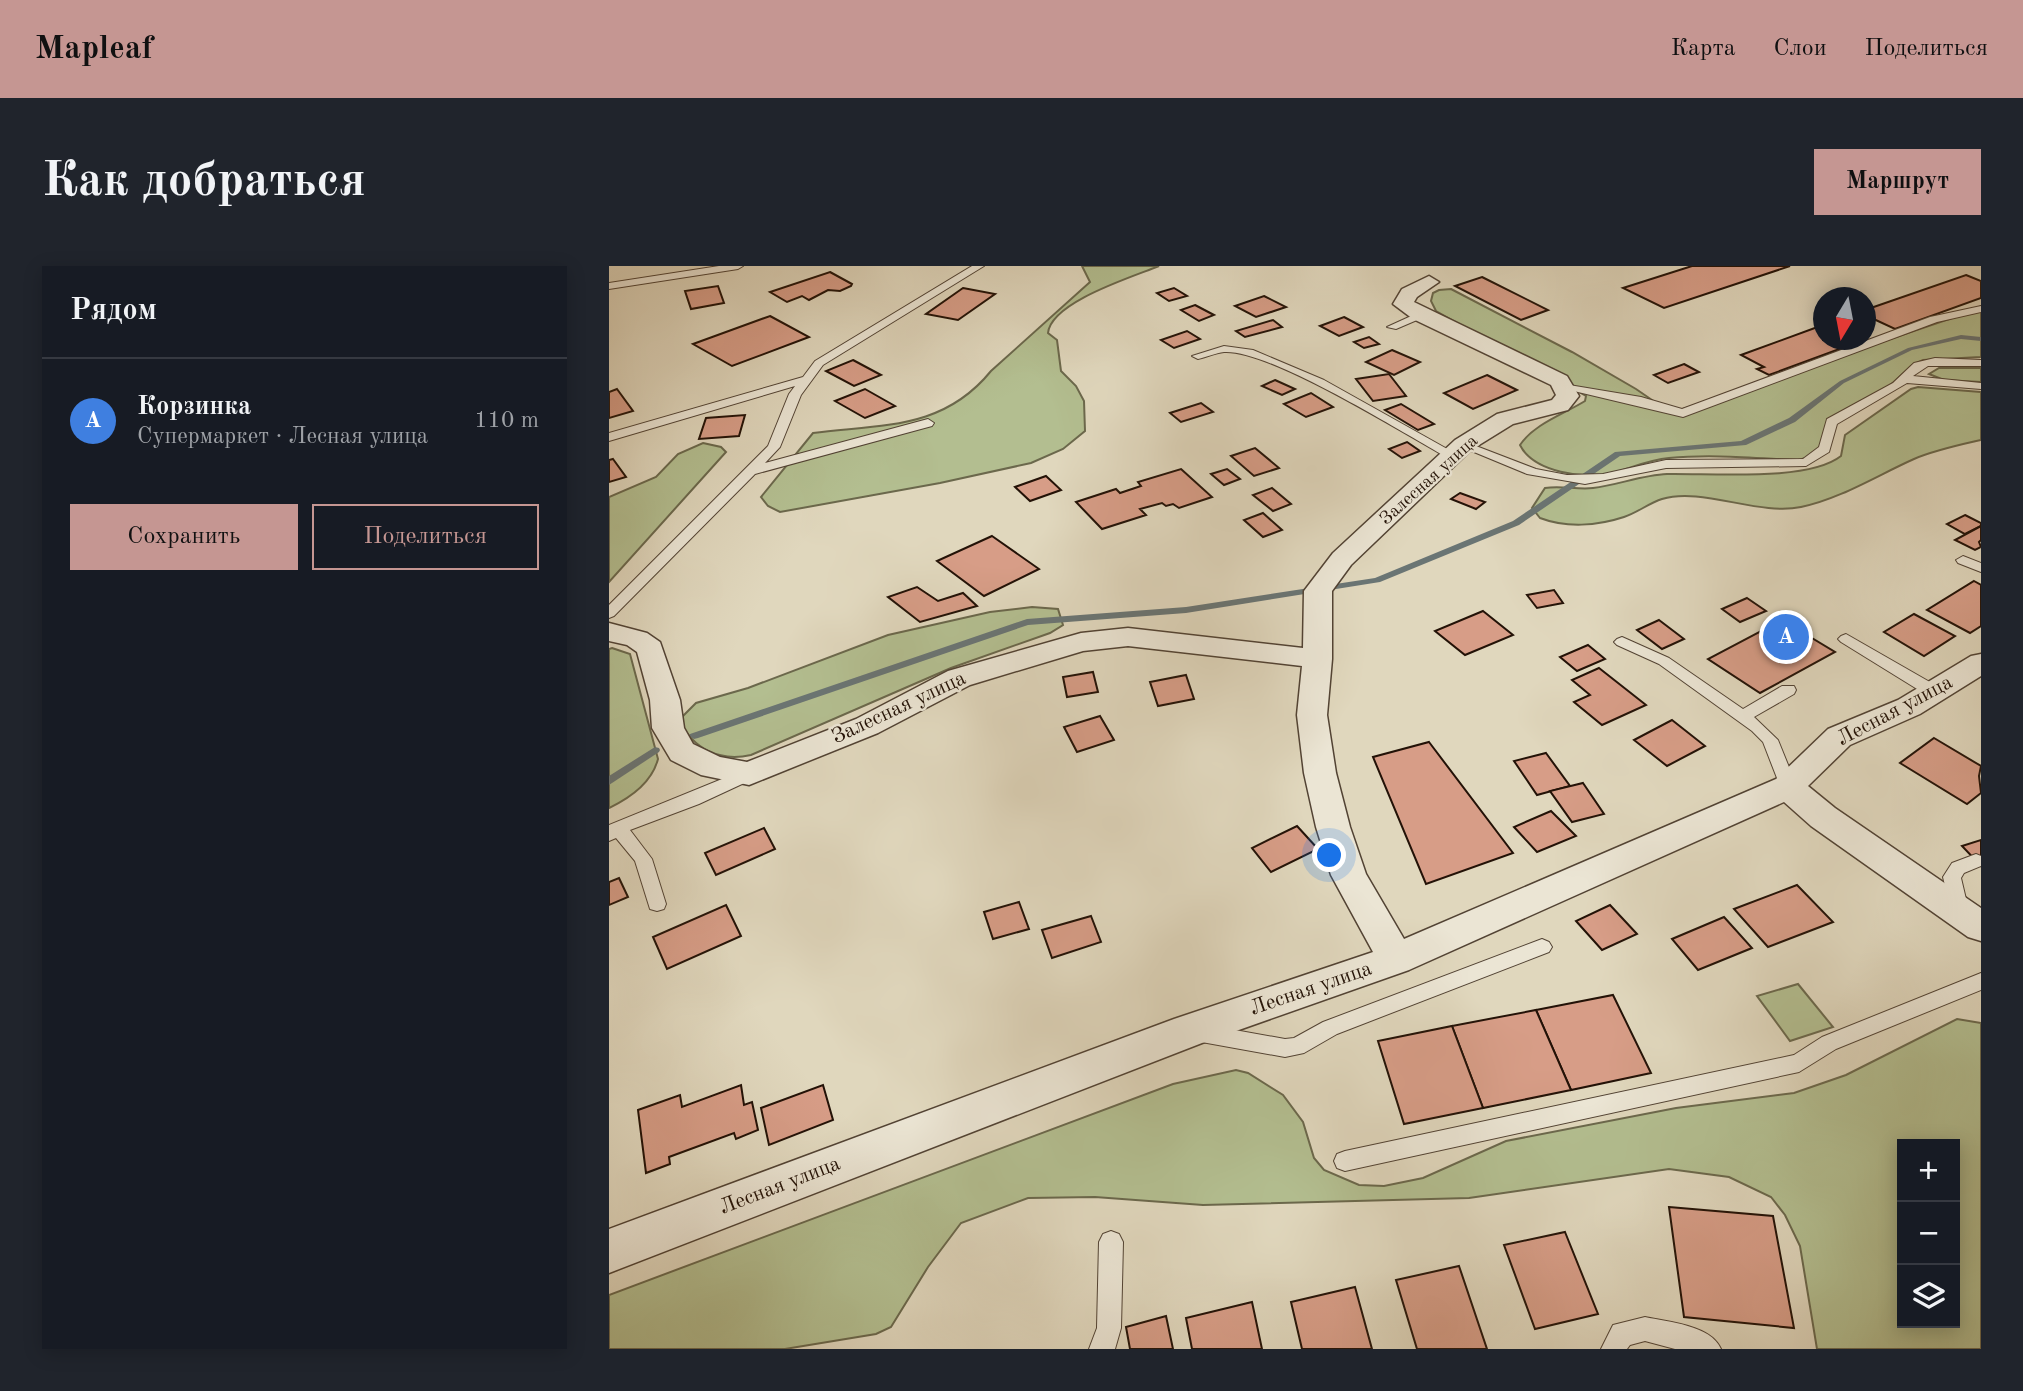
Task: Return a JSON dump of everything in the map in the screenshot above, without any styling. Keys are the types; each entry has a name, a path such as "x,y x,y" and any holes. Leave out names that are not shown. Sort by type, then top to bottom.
{"street":[{"path":"1429,282 1409,293 1403,304 1420,315 1559,381 1563,387"},
{"name":"Залесная улица","path":"1396,959 1349,875 1333,827 1320,773 1312,715 1317,659 1318,591 1342,559 1458,450 1505,419 1560,405 1568,396 1563,387"},
{"path":"609,632 636,639 650,648 665,700 668,728 682,752 712,767 749,774"},
{"name":"Залесная улица","path":"749,774 867,726 958,678 1081,642 1128,636 1317,659"},
{"name":"Лесная улица","path":"609,1251 1188,1031 1396,959 1788,788 1839,737 1936,693 1976,671"},
{"path":"1788,788 1823,817 1971,920"}],"lane":[{"path":"609,286 738,266"},
{"path":"609,613 774,447 795,394 819,363 979,266"},
{"path":"1563,387 1641,401 1683,413 1934,318 1981,309"},
{"path":"1392,327 1420,315"},
{"path":"1198,356 1224,349 1249,352 1320,382 1458,450 1573,479 1603,478 1641,467 1667,464 1806,462 1825,449 1831,422 1906,379 1917,365 1930,362 1981,363"},
{"path":"609,437 807,379"},
{"path":"1906,379 1981,386"},
{"path":"750,471 928,423"},
{"path":"1963,559 1981,568"},
{"path":"1846,639 1936,693"},
{"path":"1622,642 1664,661 1743,716 1770,740 1788,788"},
{"path":"1743,716 1788,690"},
{"path":"657,904 643,859 613,831 693,800 749,774"},
{"path":"1971,920 1952,877 1958,868 1976,861"},
{"path":"1188,1031 1285,1048 1297,1047 1330,1028 1542,947"},
{"path":"1345,1161 1799,1063 1829,1044 1981,981"},
{"path":"1102,1349 1109,1328 1111,1242"},
{"path":"1615,1349 1622,1334 1645,1329 1693,1341 1708,1349"}],"green space":[{"path":"1082,266 1159,266 1094,292 1063,311 1053,322 1048,333 1057,340 1061,371 1076,386 1084,401 1085,431 1063,449 1031,463 940,483 780,512 768,506 761,497 813,433 910,421 953,404 972,390 1090,282"},
{"path":"1451,289 1572,352 1671,413 1857,350 1876,350 1876,344 1981,306 1981,357 1923,360 1912,365 1884,391 1829,419 1828,441 1813,456 1798,460 1717,456 1669,458 1601,475 1574,474 1548,468 1536,462 1520,445 1541,425 1585,401 1586,396 1436,311 1431,301 1433,293"},
{"path":"1939,368 1981,368 1981,382 1944,380 1929,374"},
{"path":"1918,387 1981,392 1981,440 1922,456 1844,493 1801,507 1767,508 1695,496 1678,496 1662,499 1624,517 1582,525 1540,518 1532,508 1545,488 1593,488 1667,474 1783,473 1826,464 1841,456 1845,435 1911,389"},
{"path":"703,443 721,447 726,452 609,582 609,497 656,477 678,454"},
{"path":"1032,607 1058,609 1063,625 1050,633 951,668 751,755 728,757 708,751 692,739 679,720 696,703 748,688 888,635 990,612"},
{"path":"609,649 630,654 658,759 651,775 639,788 609,808"},
{"path":"1798,984 1833,1027 1790,1041 1757,996"},
{"path":"1957,1019 1981,1023 1981,1349 1817,1349 1800,1246 1785,1215 1771,1197 1729,1177 1669,1169 1469,1198 1203,1205 1095,1197 1028,1198 961,1223 928,1267 891,1327 876,1334 785,1349 609,1349 609,1295 1173,1084 1236,1070 1248,1073 1283,1095 1303,1122 1314,1158 1324,1170 1359,1185 1384,1186 1423,1178 1506,1141 1676,1108 1794,1093 1846,1075"}],"building":[{"path":"1692,266 1790,266 1664,308 1623,288"},
{"path":"830,272 852,284 851,286 840,291 828,290 809,300 802,296 787,302 770,292"},
{"path":"1966,275 1981,281 1981,298 1895,329 1876,320 1876,306"},
{"path":"1482,277 1548,310 1521,320 1455,286"},
{"path":"718,286 724,303 691,309 685,291"},
{"path":"963,288 995,294 958,320 926,314"},
{"path":"1174,288 1187,296 1169,301 1157,293"},
{"path":"1264,296 1286,307 1256,317 1235,306"},
{"path":"1195,305 1214,315 1199,321 1181,310"},
{"path":"770,316 809,337 732,366 693,344"},
{"path":"1344,317 1363,327 1339,336 1320,326"},
{"path":"1273,320 1282,327 1245,337 1236,331"},
{"path":"1813,329 1813,350 1837,350 1769,375 1757,369 1764,367 1741,355"},
{"path":"1187,331 1200,339 1174,348 1161,340"},
{"path":"1369,337 1379,344 1364,348 1354,342"},
{"path":"1392,350 1420,362 1394,375 1366,362"},
{"path":"853,360 881,375 854,386 826,371"},
{"path":"1684,364 1699,372 1668,383 1654,375"},
{"path":"1389,374 1406,396 1373,401 1356,379"},
{"path":"1487,375 1517,390 1473,409 1444,393"},
{"path":"1275,380 1295,389 1282,395 1262,386"},
{"path":"617,389 633,411 609,418 609,392"},
{"path":"865,389 895,406 865,418 835,401"},
{"path":"1311,393 1333,407 1306,417 1284,404"},
{"path":"1201,403 1213,412 1181,422 1170,413"},
{"path":"1401,404 1434,424 1418,430 1385,410"},
{"path":"745,415 739,436 699,439 706,418"},
{"path":"1407,442 1420,451 1402,458 1389,449"},
{"path":"1255,448 1279,468 1254,476 1231,456"},
{"path":"613,459 626,477 609,482 609,460"},
{"path":"1181,469 1212,497 1179,508 1173,504 1166,506 1162,503 1140,509 1146,515 1102,529 1076,502 1116,489 1120,493 1141,486 1138,482"},
{"path":"1227,469 1240,479 1224,485 1211,474"},
{"path":"1046,476 1061,490 1030,501 1015,487"},
{"path":"1272,488 1291,504 1273,511 1253,495"},
{"path":"1460,493 1485,502 1476,509 1451,499"},
{"path":"1263,513 1282,530 1263,537 1244,520"},
{"path":"1965,515 1981,523 1981,526 1965,534 1947,524"},
{"path":"1981,526 1981,547 1975,550 1955,540"},
{"path":"992,536 1039,569 984,596 937,561"},
{"path":"1974,581 1981,585 1981,626 1970,633 1927,610"},
{"path":"917,587 938,601 963,593 977,606 920,622 888,597"},
{"path":"1554,590 1563,603 1537,608 1527,595"},
{"path":"1747,598 1766,611 1740,622 1722,609"},
{"path":"1483,611 1513,635 1465,655 1435,631"},
{"path":"1914,614 1955,636 1924,656 1884,632"},
{"path":"1659,620 1684,639 1662,649 1637,630"},
{"path":"1782,620 1835,652 1760,693 1708,659"},
{"path":"1588,645 1605,659 1577,671 1560,657"},
{"path":"1599,668 1646,705 1602,725 1574,702 1590,695 1572,680"},
{"path":"1093,672 1098,692 1067,697 1063,677"},
{"path":"1186,675 1194,699 1158,706 1150,682"},
{"path":"1100,716 1114,740 1077,752 1064,727"},
{"path":"1672,720 1705,746 1667,766 1634,740"},
{"path":"1934,738 1981,766 1981,793 1967,804 1900,763"},
{"path":"1429,742 1513,853 1426,884 1373,757"},
{"path":"1546,753 1570,786 1537,795 1514,761"},
{"path":"1583,783 1604,814 1572,822 1550,791"},
{"path":"1551,811 1576,836 1537,852 1514,827"},
{"path":"1297,826 1318,849 1271,872 1252,848"},
{"path":"764,828 775,849 716,875 705,853"},
{"path":"1981,840 1981,866 1962,846"},
{"path":"619,878 628,897 609,905 609,882"},
{"path":"1797,885 1833,922 1768,947 1734,909"},
{"path":"1019,902 1029,929 993,939 984,912"},
{"path":"726,905 741,936 667,969 653,937"},
{"path":"1610,905 1637,934 1602,950 1576,921"},
{"path":"1091,916 1101,942 1052,958 1042,930"},
{"path":"1724,917 1752,948 1698,970 1672,939"},
{"path":"1613,995 1651,1073 1571,1090 1536,1010"},
{"path":"1536,1010 1571,1090 1483,1108 1452,1026"},
{"path":"1452,1026 1483,1108 1404,1124 1378,1041"},
{"path":"741,1085 744,1105 752,1102 758,1130 736,1139 734,1133 669,1157 670,1164 646,1173 638,1110 680,1095 682,1107"},
{"path":"823,1085 833,1120 769,1145 761,1108"},
{"path":"1669,1207 1773,1216 1794,1328 1684,1317"},
{"path":"1565,1232 1598,1314 1535,1329 1504,1245"},
{"path":"1459,1266 1487,1349 1417,1349 1396,1280"},
{"path":"1355,1287 1372,1349 1302,1349 1291,1302"},
{"path":"1252,1302 1262,1349 1192,1349 1186,1318"},
{"path":"1166,1316 1173,1349 1130,1349 1126,1327"}],"waterway":[{"path":"694,736 1027,622 1186,610 1377,580 1516,523 1618,454 1743,443 1792,420 1842,382 1910,349 1961,337 1981,339"},
{"path":"609,781 655,750"}],"place":[{"name":"Корзинка","path":"1786,637"}]}
